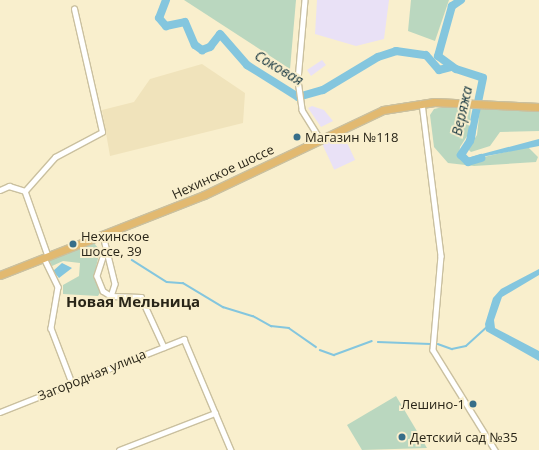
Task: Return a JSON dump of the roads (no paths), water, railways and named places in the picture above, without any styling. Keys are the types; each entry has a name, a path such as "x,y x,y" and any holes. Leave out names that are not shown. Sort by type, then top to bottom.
{"main road":[{"name":"Нехинское шоссе","path":"0,275 235,182 320,139 378,112 422,102 539,107"}],"street":[{"path":"305,0 298,80 302,110 320,139"},
{"path":"25,191 55,157 102,132 74,9"},
{"path":"422,102 441,256 433,350 495,450"},
{"path":"0,190 9,186 25,191"},
{"path":"25,191 46,257 58,287 51,328 72,383"},
{"path":"103,235 105,251 115,284 111,296"},
{"path":"105,251 97,276 103,291 111,296 141,297 164,347"},
{"name":"Загородная улица","path":"0,412 184,339 215,412"},
{"path":"119,450 215,412 231,450"}],"water":[{"path":"473,111 478,111 475,139 465,153 467,158 539,139 539,146 466,160 462,153 470,141"},
{"path":"62,263 72,268 59,278 53,271"},
{"path":"539,269 539,275 502,297 494,320 495,328 539,351 539,361 486,331 485,324 493,298 501,289"}],"waterway":[{"name":"Соковая","path":"166,0 159,18 166,26 185,22 195,45 202,50 210,47 220,34 247,65 298,97 323,90 378,57 396,51 426,55 439,70 451,67"},
{"name":"Веряжа","path":"461,0 452,6 438,56 456,69 483,78 470,141 461,155 468,162 481,158"},
{"path":"132,260 167,282 183,283 223,307 253,316 271,326 289,328 316,347"},
{"path":"438,344 452,349 466,346 487,327"},
{"path":"320,350 334,355 372,341"},
{"path":"378,342 430,344"}],"place":[{"name":"Магазин №118","path":"297,137"},
{"name":"Нехинское шоссе, 39","path":"73,244"},
{"name":"Лешино-1","path":"473,404"},
{"name":"Детский сад №35","path":"402,437"}],"district":[{"name":"Новая Мельница","path":"133,302"}]}
